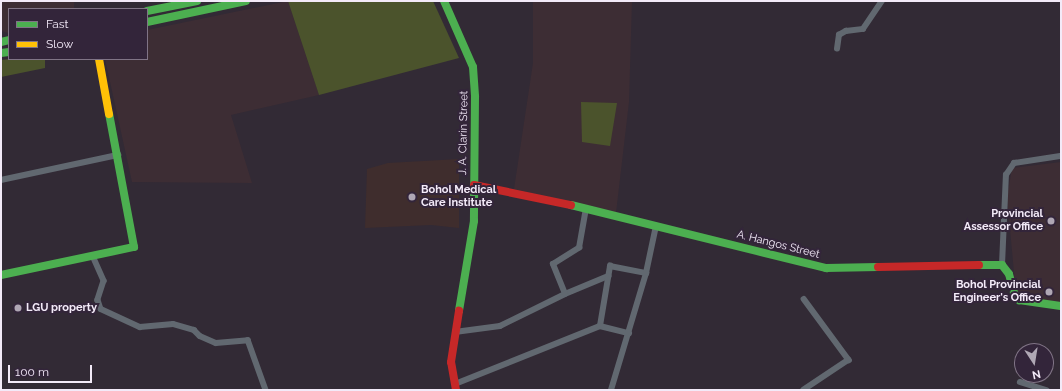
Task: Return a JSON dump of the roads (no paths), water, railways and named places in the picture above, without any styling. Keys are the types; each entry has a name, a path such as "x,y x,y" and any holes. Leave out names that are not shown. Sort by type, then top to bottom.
{"street":[{"path":"148,11 196,1"},
{"path":"148,22 246,1"},
{"name":"J. A. Clarin Street","path":"444,1 475,78 474,185 470,254 455,332 451,362 455,387"},
{"path":"837,49 839,35 863,29 882,1"},
{"path":"1,275 134,248 99,60"},
{"path":"1,180 118,155"},
{"path":"1061,156 1014,163 1006,175 1002,265 1009,274 1014,293 1019,300 1061,306"},
{"name":"A. Hangos Street","path":"474,185 837,269 1002,265"},
{"path":"565,294 553,264 579,248 586,210"},
{"path":"611,390 646,273 656,226"},
{"path":"93,256 104,281 98,300 101,309 140,327 173,324 194,330 200,336 216,343 248,340 266,390"},
{"path":"600,326 610,266 646,273"},
{"path":"455,332 500,326 565,294 608,276"},
{"path":"804,299 849,360 804,390"},
{"path":"455,387 600,326 629,333"},
{"path":"1023,383 1047,390"}],"place":[{"name":"Bohol Medical Care Institute","path":"412,197"},
{"name":"Provincial Assessor Office","path":"1051,221"},
{"name":"Bohol Provincial Engineer's Office","path":"1049,292"},
{"name":"LGU property","path":"18,308"}]}
